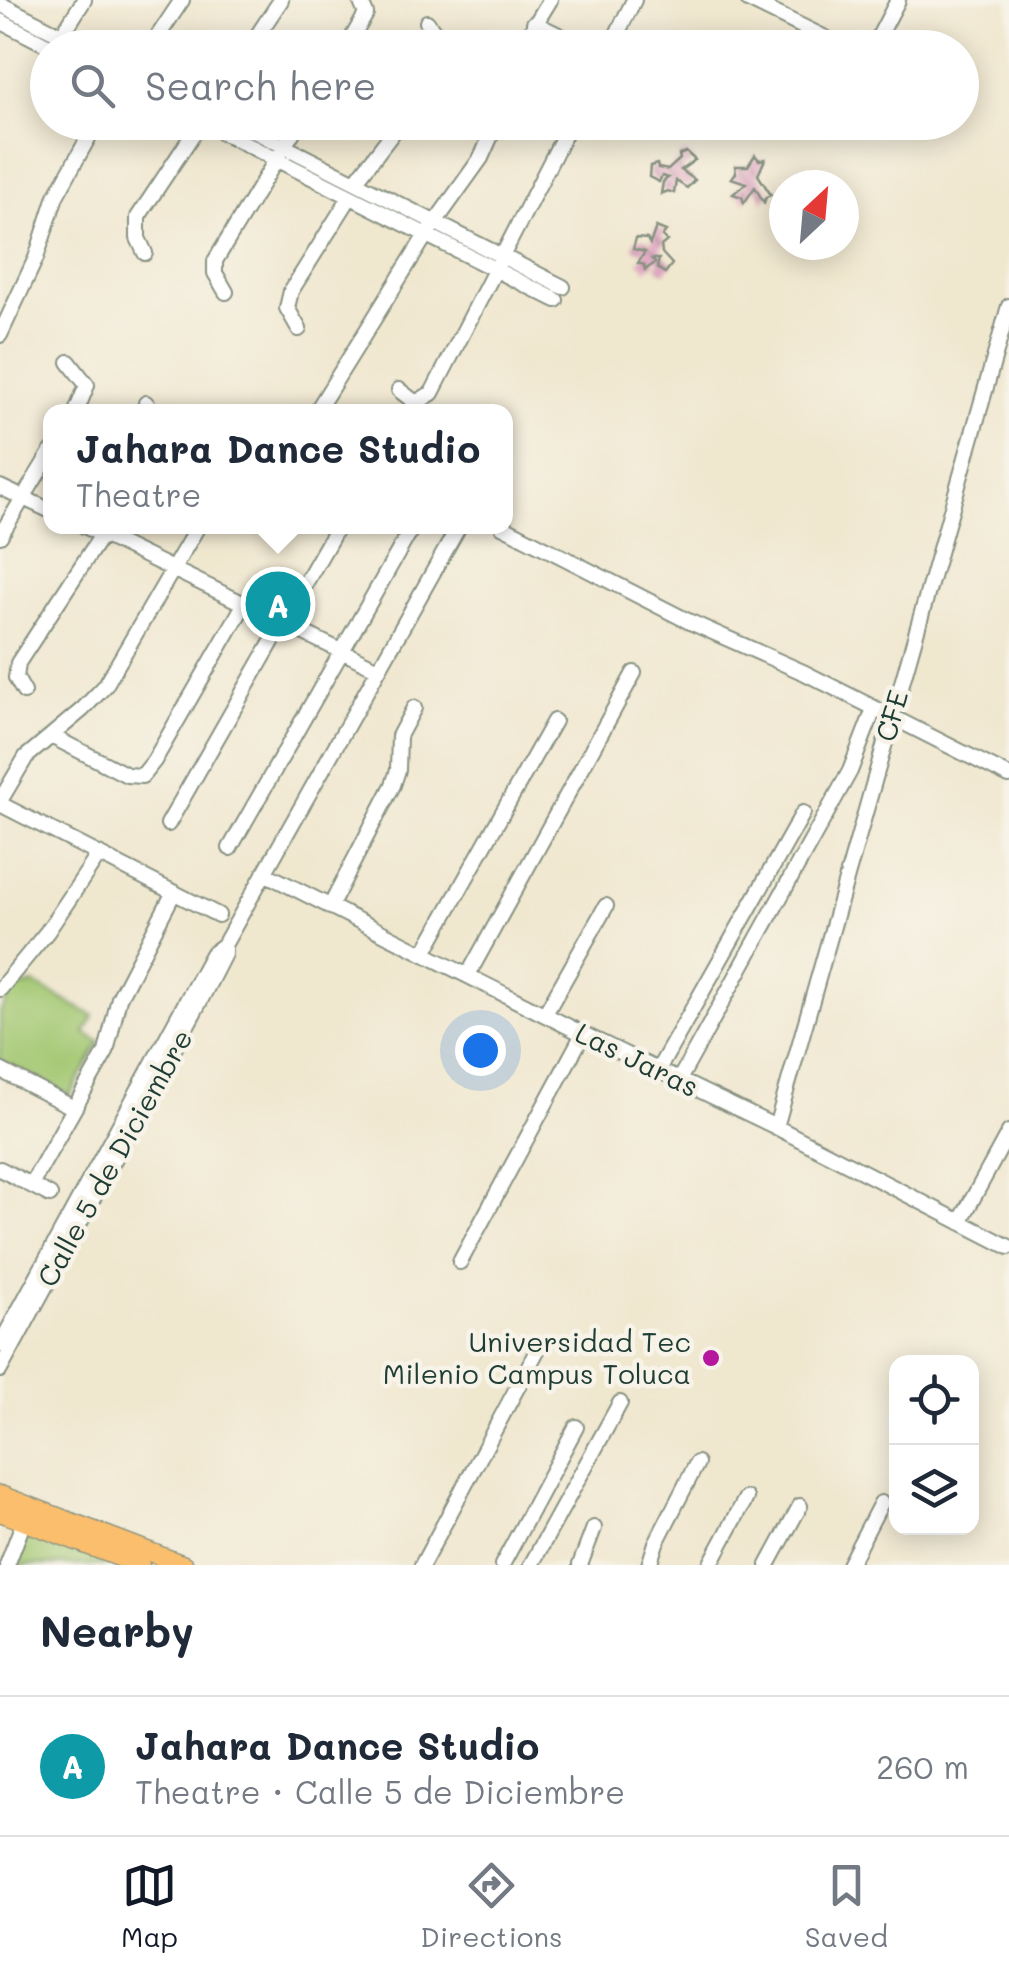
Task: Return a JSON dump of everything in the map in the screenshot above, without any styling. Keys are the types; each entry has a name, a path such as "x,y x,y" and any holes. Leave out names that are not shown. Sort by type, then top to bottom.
{"main road":[{"path":"0,1495 184,1565"},
{"path":"0,1512 118,1561 140,1565"}],"street":[{"path":"65,30 84,0"},
{"path":"162,30 182,0"},
{"path":"261,30 281,0"},
{"path":"357,30 366,14 360,0"},
{"path":"530,30 550,0"},
{"path":"619,30 634,0"},
{"path":"748,0 809,30"},
{"path":"883,30 898,0"},
{"path":"0,4 41,30"},
{"path":"0,21 30,31"},
{"path":"427,22 433,30"},
{"path":"534,22 550,30"},
{"path":"0,336 36,258 56,196 88,140"},
{"path":"145,253 138,238 138,217 190,140"},
{"path":"247,140 559,293"},
{"path":"262,140 280,153"},
{"path":"226,292 215,272 215,261 288,140"},
{"path":"299,329 287,308 290,292 387,140"},
{"path":"321,404 489,140"},
{"path":"399,390 412,403 428,399 562,140"},
{"name":"CFE","path":"776,1126 1009,306"},
{"path":"69,362 87,385 79,404"},
{"path":"0,536 43,464"},
{"path":"0,486 43,508"},
{"path":"513,532 1009,776"},
{"path":"24,692 16,678 18,663 102,534"},
{"path":"110,534 378,670"},
{"path":"194,534 106,686 19,766 0,803 218,915"},
{"path":"168,824 334,534"},
{"path":"230,848 409,534"},
{"name":"Calle 5 de Diciembre","path":"0,1370 198,1005 220,962 224,945 454,534"},
{"path":"51,736 131,777 140,777 154,762 245,602"},
{"path":"468,975 634,673"},
{"path":"330,907 393,786 398,770 399,736 414,708"},
{"path":"679,1080 850,771 874,709"},
{"path":"424,953 554,721"},
{"path":"658,1070 804,812"},
{"path":"0,989 47,932 98,854"},
{"name":"Las Jaras","path":"264,873 583,1034 776,1126 1009,1248"},
{"path":"31,1186 106,1052 119,998 174,892"},
{"path":"545,1014 606,906"},
{"name":"Calle 5 de Diciembre","path":"0,1345 212,954 224,945"},
{"path":"460,1262 583,1034"},
{"path":"0,1070 74,1108"},
{"path":"960,1222 1009,1132"},
{"path":"0,1190 4,1172 50,1195"},
{"path":"422,1565 540,1345"},
{"path":"532,1565 620,1404"},
{"path":"502,1565 576,1427"},
{"path":"649,1565 696,1463"},
{"path":"710,1565 746,1498"},
{"path":"849,1565 881,1503"},
{"path":"768,1565 800,1506"},
{"path":"7,1565 24,1520"},
{"path":"580,1565 594,1528"}],"green space":[{"path":"34,984 94,1016 85,1033 100,1042 70,1095 0,1060 0,1012 12,989"},
{"path":"30,1529 106,1558 104,1565 16,1565"}],"building":[{"path":"686,152 695,160 681,170 695,180 687,188 676,181 674,193 661,194 668,178 662,176 659,182 649,177 650,166 657,164 658,168 668,170"},
{"path":"755,155 759,160 765,159 758,175 769,192 764,203 755,187 744,203 742,197 733,194 746,183 731,178 736,173 735,166 748,166"},
{"path":"656,227 666,231 662,236 667,241 661,246 662,253 672,264 665,273 657,268 659,259 652,259 655,263 645,270 638,263 645,252 633,249 636,238 647,239 650,244"}],"place":[{"name":"Jahara Dance Studio","path":"278,604"},
{"name":"Universidad Tec Milenio Campus Toluca","path":"711,1358"}]}
